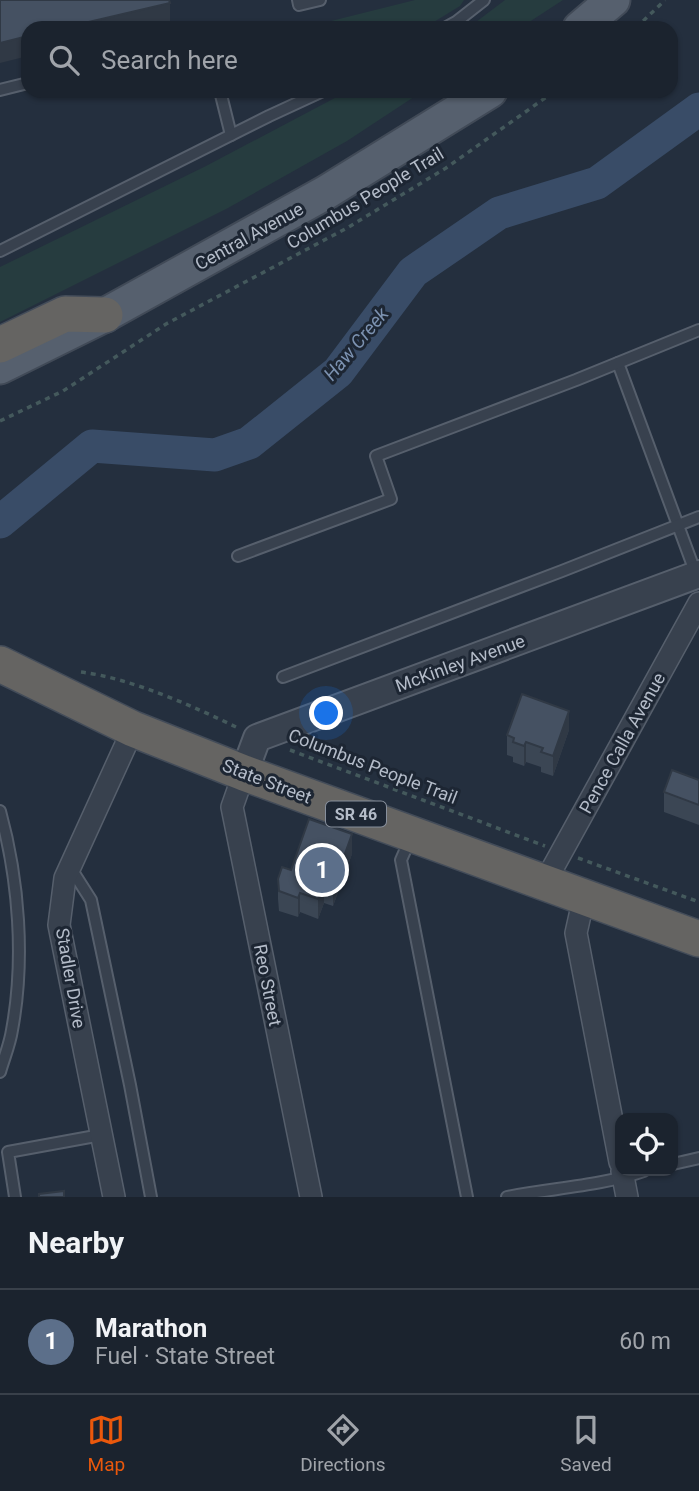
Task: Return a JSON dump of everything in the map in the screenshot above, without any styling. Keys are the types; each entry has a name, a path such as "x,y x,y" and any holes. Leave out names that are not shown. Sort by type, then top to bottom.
{"highway":[{"path":"0,345 65,314 105,315"},
{"name":"State Street","path":"9,669 133,729 244,774 699,939"}],"main road":[{"path":"588,21 613,0"},
{"name":"Central Avenue","path":"0,368 105,315 325,193 479,98"}],"street":[{"path":"690,577 699,605"},
{"name":"McKinley Avenue","path":"257,738 690,577"},
{"name":"Pence Calla Avenue","path":"545,882 699,605"},
{"name":"Stadler Drive","path":"114,1197 59,925 65,878 133,729"},
{"path":"244,774 257,738"},
{"name":"Reo Street","path":"244,774 232,807 311,1197"},
{"path":"584,897 576,933 623,1177"}],"lane":[{"path":"298,0 299,5 320,0"},
{"path":"457,21 484,0"},
{"path":"0,90 21,85"},
{"path":"222,98 231,135"},
{"path":"0,251 308,98"},
{"path":"238,556 391,499 376,456 699,330"},
{"path":"618,363 678,525 690,577"},
{"path":"284,677 699,517"},
{"path":"0,811 15,883 20,965 12,1031 0,1072"},
{"path":"412,834 401,860 467,1197"},
{"path":"70,866 91,900 151,1197"},
{"path":"15,1197 9,1152 101,1135"},
{"path":"678,1163 699,1158"},
{"path":"507,1197 623,1177"}],"path":[{"path":"643,21 665,0"},
{"name":"Columbus People Trail","path":"0,421 63,391 166,324 347,228 446,168 545,98"},
{"name":"Columbus People Trail","path":"80,672 101,675 161,695 257,738 699,902"}],"green space":[{"path":"415,0 464,0 460,6 435,21 331,21"},
{"path":"505,0 563,0 531,21 477,21"},
{"path":"335,98 412,98 347,141 228,208 0,322 0,267 206,166"}],"building":[{"path":"0,0 169,0 170,3 93,21 21,21 21,38 0,43"},
{"path":"522,694 569,711 553,756 541,752 543,748 526,742 524,746 513,742 514,738 507,735"},
{"path":"672,770 699,780 699,805 664,792"},
{"path":"309,819 352,834 333,887 324,883 318,899 300,893 298,898 279,891 278,879 282,867 291,870"},
{"path":"64,1191 64,1197 39,1197 39,1194"}],"waterway":[{"name":"Haw Creek","path":"0,522 92,446 215,455 249,443 338,372 413,272 499,213 597,183 699,109"}],"place":[{"name":"Marathon","path":"322,870"}]}
